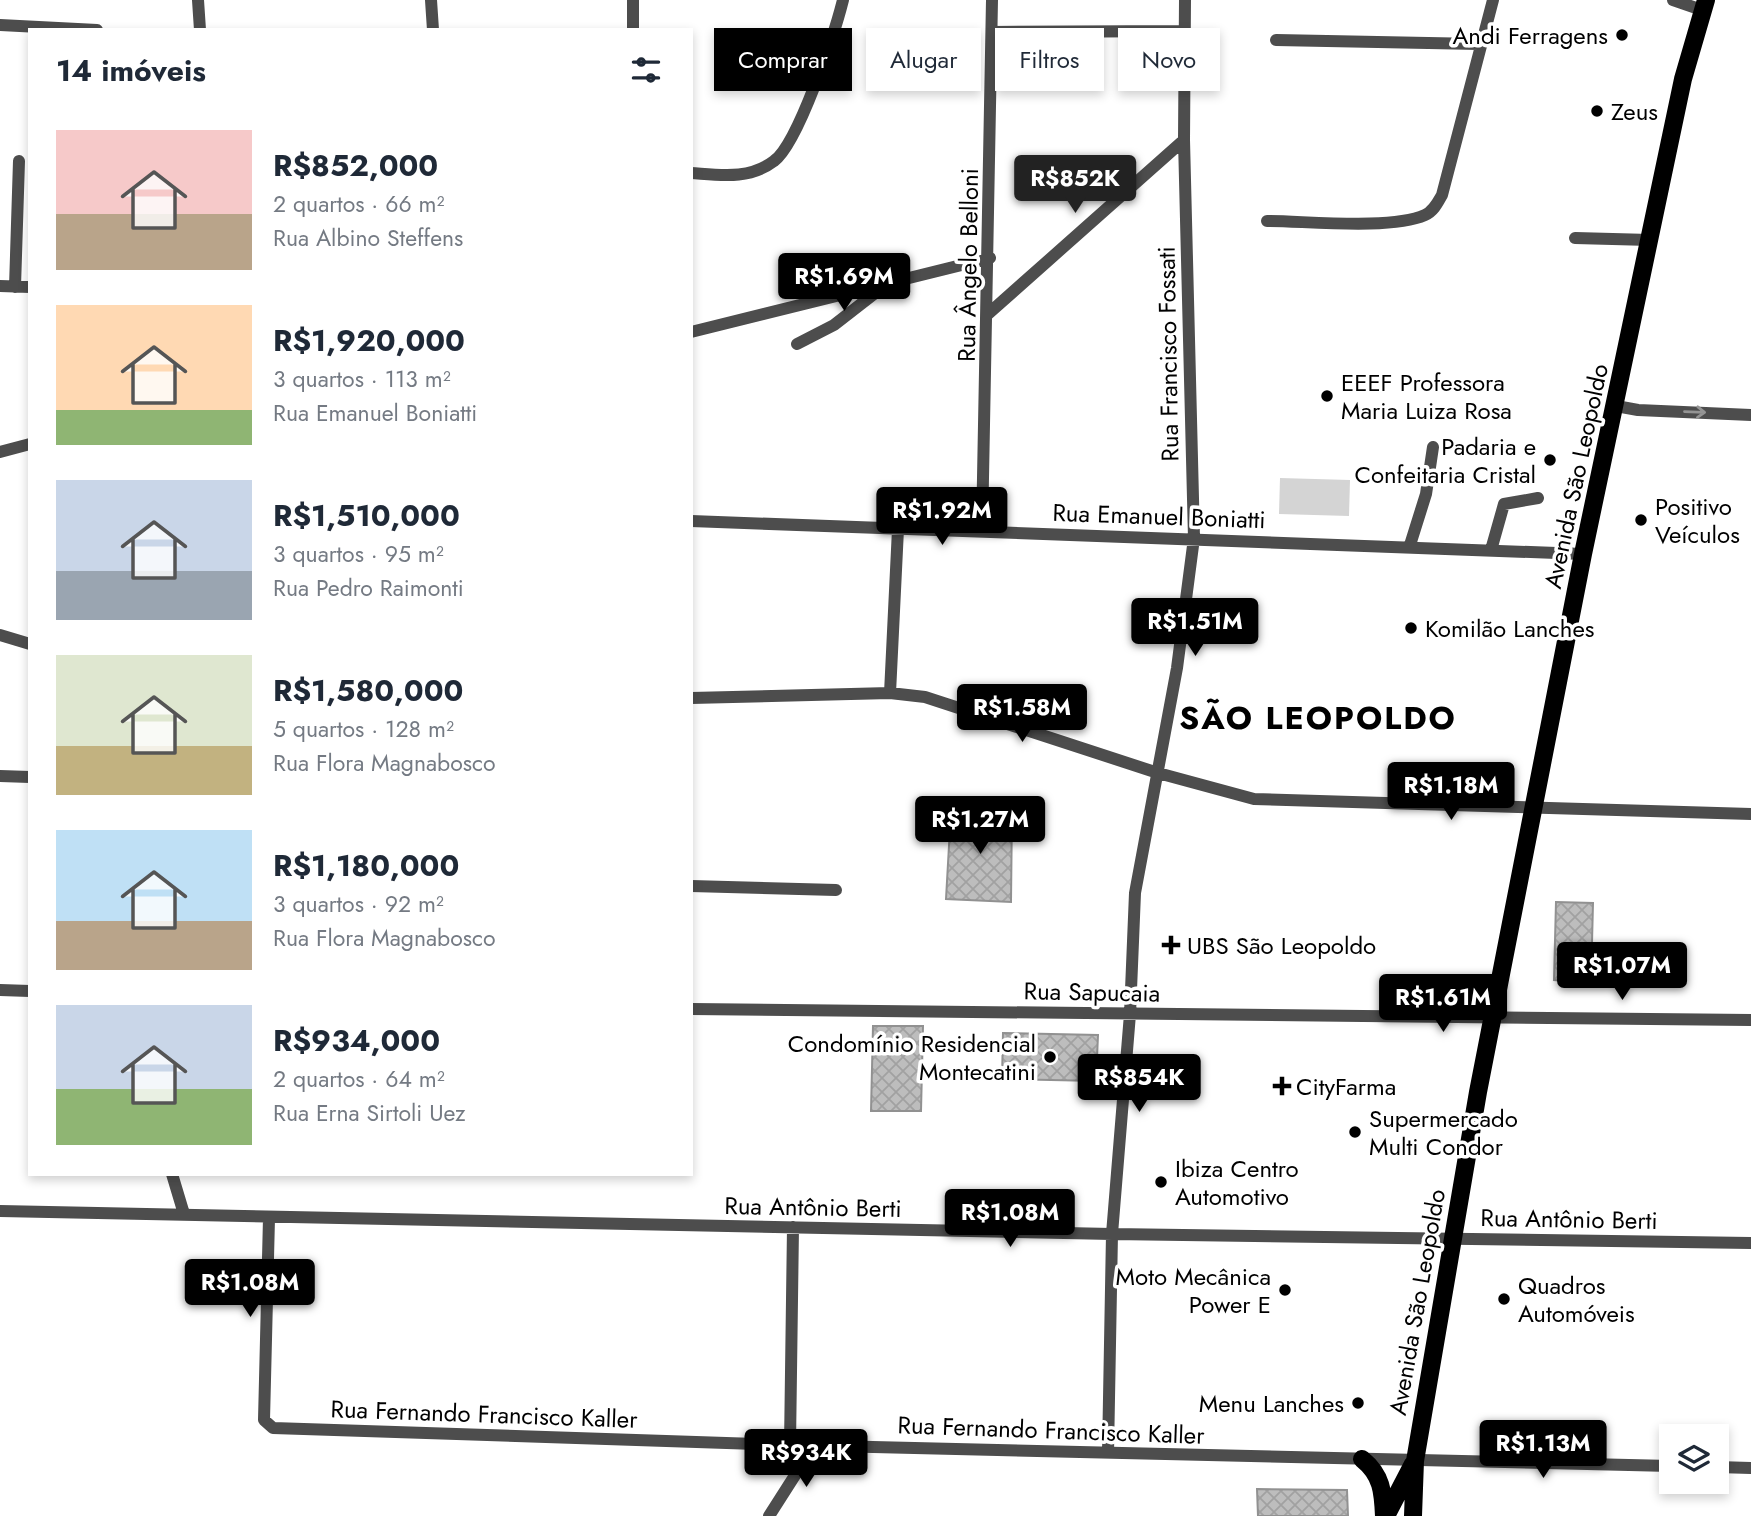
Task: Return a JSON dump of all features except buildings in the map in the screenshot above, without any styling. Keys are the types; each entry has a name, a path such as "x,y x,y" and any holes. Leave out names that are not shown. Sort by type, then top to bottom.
{"main road":[{"name":"Avenida São Leopoldo","path":"1413,1516 1415,1461 1492,1018 1583,554 1683,79 1704,5"},
{"path":"1362,1460 1374,1469 1381,1482 1385,1516"},
{"name":"Avenida São Leopoldo","path":"1385,1516 1415,1461"}],"street":[{"path":"198,0 200,28"},
{"path":"431,0 433,28"},
{"path":"633,0 633,28"},
{"path":"693,173 738,176 766,166 783,153 795,132 844,0"},
{"name":"Rua Ângelo Belloni","path":"982,531 990,257 992,0"},
{"name":"Rua Francisco Fossati","path":"1184,28 1185,0"},
{"path":"1267,221 1386,222 1425,215 1436,207 1442,195 1479,44 1493,0"},
{"path":"1672,0 1704,5"},
{"path":"0,25 58,28"},
{"path":"992,32 1118,31"},
{"path":"1276,40 1479,44"},
{"name":"Rua Francisco Fossati","path":"1108,1453 1112,1234 1130,1014 1135,893 1177,668 1194,538 1184,91"},
{"path":"988,314 1184,140"},
{"path":"15,287 19,161"},
{"path":"1575,238 1650,240"},
{"path":"693,332 885,286 990,257"},
{"path":"0,286 28,287"},
{"path":"797,344 834,324 885,286"},
{"path":"1616,406 1638,410 1751,415"},
{"path":"0,452 28,445"},
{"path":"1410,545 1426,494 1433,447"},
{"path":"1491,550 1504,504 1538,498"},
{"name":"Rua Emanuel Boniatti","path":"693,521 1410,545 1583,554"},
{"path":"890,693 898,529"},
{"path":"0,635 28,643"},
{"path":"693,698 890,693 925,697 992,716 1158,773 1254,799 1751,814"},
{"path":"0,776 28,777"},
{"path":"693,886 836,890"},
{"path":"0,990 28,991"},
{"name":"Rua Sapucaia","path":"693,1009 1751,1020"},
{"path":"173,1176 184,1214"},
{"name":"Rua Antônio Berti","path":"0,1211 1112,1234 1751,1243"},
{"name":"Rua Fernando Francisco Kaller","path":"269,1218 264,1420 273,1428 790,1445 1659,1466"},
{"path":"790,1445 793,1227"},
{"path":"769,1516 815,1444"},
{"path":"1729,1467 1751,1468"}],"shaded area":[{"path":"1280,478 1350,480 1349,516 1279,514"}],"place":[{"name":"Andi Ferragens","path":"1622,35"},
{"name":"Zeus","path":"1597,111"},
{"name":"EEEF Professora Maria Luiza Rosa","path":"1327,396"},
{"name":"Padaria e Confeitaria Cristal","path":"1550,460"},
{"name":"Positivo Veículos","path":"1641,520"},
{"name":"Komilão Lanches","path":"1411,628"},
{"name":"UBS São Leopoldo","path":"1171,945"},
{"name":"Condomínio Residencial Montecatini","path":"1050,1057"},
{"name":"CityFarma","path":"1282,1086"},
{"name":"Supermercado Multi Condor","path":"1355,1132"},
{"name":"Ibiza Centro Automotivo","path":"1161,1182"},
{"name":"Moto Mecânica Power E","path":"1285,1290"},
{"name":"Quadros Automóveis","path":"1504,1299"},
{"name":"Menu Lanches","path":"1358,1403"}],"district":[{"name":"SÃO LEOPOLDO","path":"1318,718"}]}
